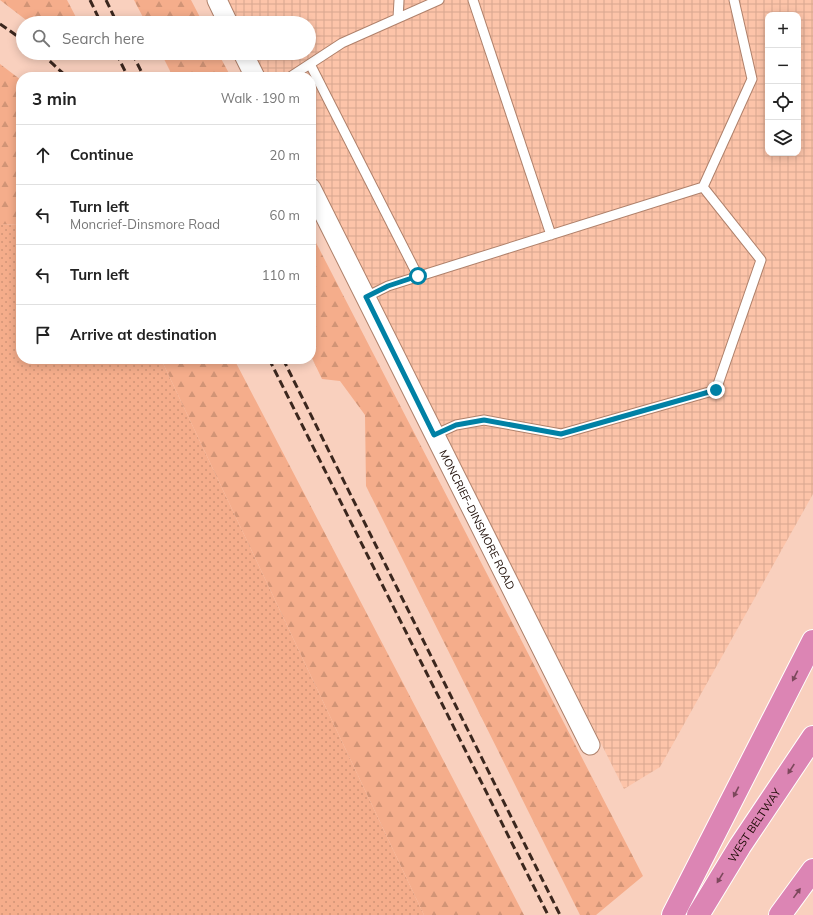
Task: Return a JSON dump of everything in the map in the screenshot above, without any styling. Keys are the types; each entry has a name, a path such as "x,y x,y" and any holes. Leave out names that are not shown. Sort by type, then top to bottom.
{"highway":[{"path":"673,915 813,641"},
{"name":"WEST BELTWAY","path":"698,915 740,846 813,737"},
{"path":"780,915 813,870"}],"street":[{"path":"217,0 225,16"},
{"path":"246,60 252,72"},
{"name":"MONCRIEF-DINSMORE ROAD","path":"316,198 590,745"}],"lane":[{"path":"398,18 399,0"},
{"path":"298,72 342,43 439,0"},
{"path":"473,0 551,235"},
{"path":"366,297 388,286 418,276 703,187 752,80 734,0"},
{"path":"310,64 314,72"},
{"path":"316,76 418,276"},
{"path":"434,435 456,425 484,420 561,434 716,390 761,260 703,187"}],"shaded area":[{"path":"227,0 813,0 813,494 660,767 624,789 316,177 316,72 262,72 256,60 316,60 316,16 235,16"}],"green space":[{"path":"0,0 67,0 75,16 21,16"},
{"path":"134,0 191,0 199,16 142,16"},
{"path":"164,60 222,60 228,72 170,72"},
{"path":"0,64 16,76 16,225 0,224"},
{"path":"0,224 16,225 16,364 163,364 424,915 0,915"},
{"path":"316,243 643,876 596,915 580,915 366,486 365,415 340,381 322,379 315,364"},
{"path":"163,364 237,364 524,915 424,915"}],"railway":[{"path":"90,0 98,16"},
{"path":"106,0 114,16"},
{"path":"0,24 16,35"},
{"path":"49,60 62,72"},
{"path":"120,60 126,72"},
{"path":"136,60 142,72"},
{"path":"272,364 548,915"},
{"path":"285,364 560,915"}],"route":[{"path":"418,276 388,286 366,297 434,435 456,425 484,420 561,434 716,390"}]}
